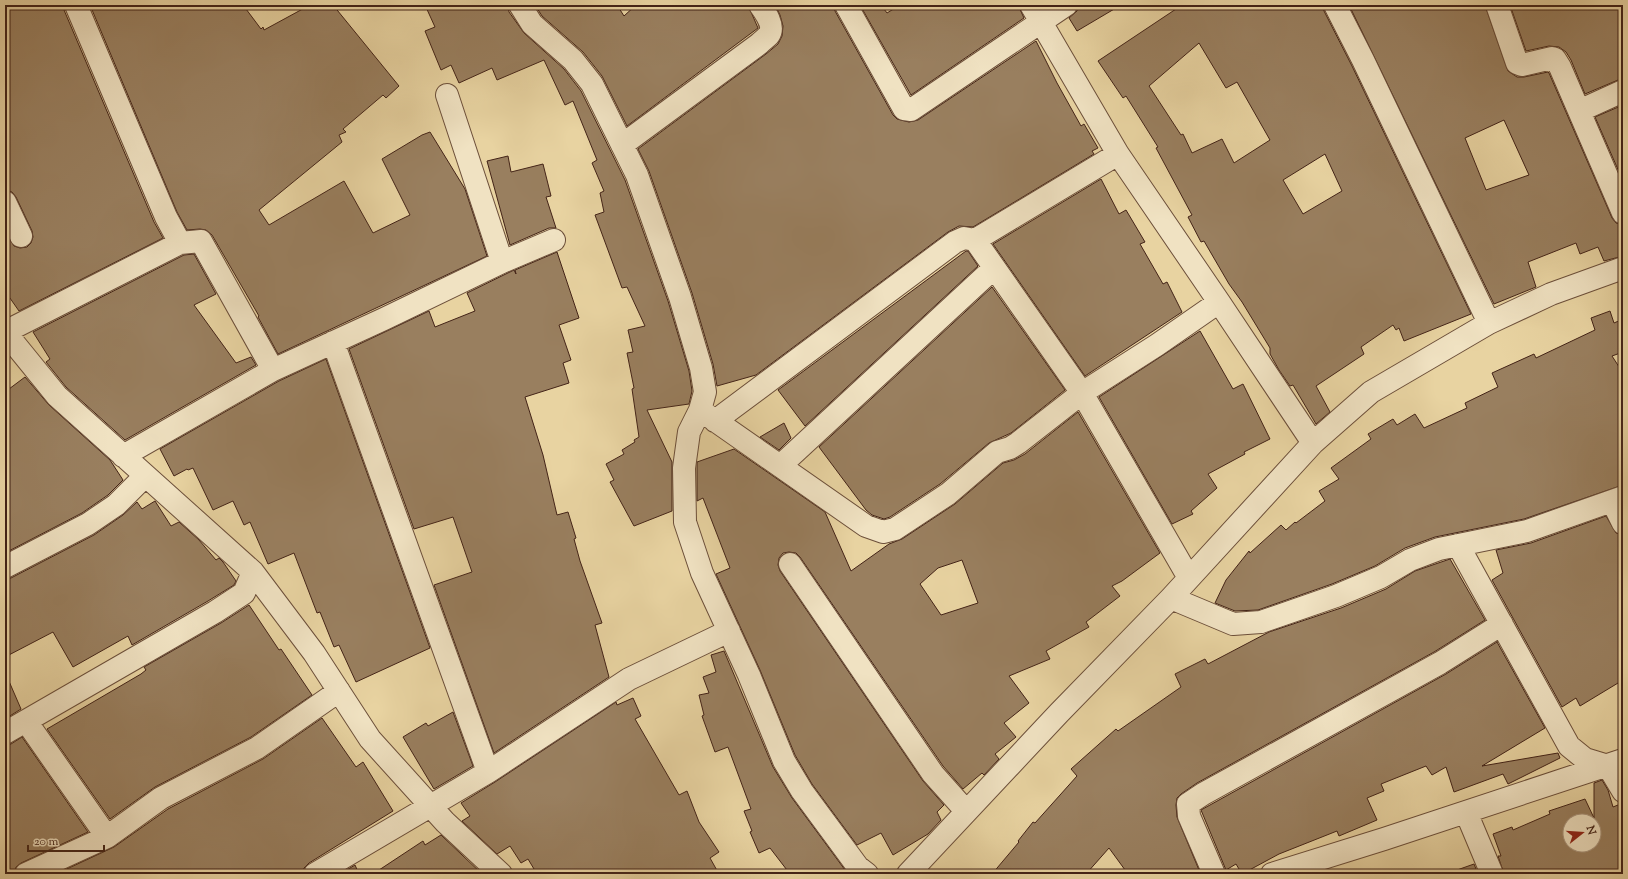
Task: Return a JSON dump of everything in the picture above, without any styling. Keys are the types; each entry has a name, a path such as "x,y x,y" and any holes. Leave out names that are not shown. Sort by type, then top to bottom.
{"street":[{"path":"76,5 166,217 180,243"},
{"path":"520,5 532,24 573,60 592,84 639,182 680,297 701,368 707,415"},
{"path":"622,145 759,44 769,34 771,29 767,15 760,5"},
{"path":"846,5 904,109 907,110 911,110 1036,13 1066,5"},
{"path":"1335,5 1489,322"},
{"path":"1497,5 1517,64 1522,65 1546,58 1555,59 1560,67 1623,213"},
{"path":"1036,13 1118,154 1313,443"},
{"path":"1579,111 1623,91"},
{"path":"447,95 502,262"},
{"path":"867,874 858,866 811,803 784,761 749,675 702,573 685,522 684,468 689,432 707,415 955,242 964,238 975,240 1118,154"},
{"path":"5,202 21,236"},
{"path":"123,456 273,370 384,319 502,262 554,240"},
{"path":"975,240 1082,393 1189,578"},
{"path":"273,370 201,241 180,243 5,332 58,396 144,476 253,572 314,653 370,739 445,822 501,874"},
{"path":"780,466 994,268"},
{"path":"908,874 966,811 1171,598 1313,443 1371,392 1489,322 1551,294 1623,268"},
{"path":"707,415 866,526 883,532 895,530 948,494 997,452 1010,448 1018,443 1082,393 1157,345 1219,302"},
{"path":"333,342 488,772"},
{"path":"5,567 88,524 116,505 144,476"},
{"path":"1171,598 1233,624 1261,622 1336,596 1381,577 1410,560 1438,549 1527,531 1618,499 1623,523"},
{"path":"1458,545 1569,746 1585,760 1616,763"},
{"path":"790,564 933,774 966,811"},
{"path":"5,732 215,612 244,593 253,572"},
{"path":"1214,874 1189,816 1188,804 1230,779 1440,663 1502,624"},
{"path":"315,874 488,772 629,679 729,631"},
{"path":"26,874 107,837 161,798 257,748 339,691"},
{"path":"26,721 107,837"},
{"path":"1616,763 1623,791"},
{"path":"1274,874 1616,763"},
{"path":"1466,812 1492,874"}],"building":[{"path":"13,5 64,5 64,10 154,222 163,238 19,311 5,291 5,231 14,246 20,248 27,247 31,243 33,237 32,231 16,197 12,192 5,190 5,8"},
{"path":"90,5 243,5 261,29 263,27 264,30 310,5 333,5 399,86 386,98 383,95 343,129 346,132 339,135 342,142 259,210 269,225 344,181 373,233 410,215 382,159 422,135 430,132 465,189 487,256 278,354 258,317 259,316 212,235 206,230 187,230 177,212"},
{"path":"425,5 508,5 509,12 524,33 564,69 581,91 625,180 668,301 689,371 692,391 689,404 647,410 672,462 672,511 634,526 610,482 614,480 606,464 624,454 622,450 635,442 634,440 639,437 632,389 634,388 627,353 633,352 628,330 645,326 627,287 622,288 595,215 604,212 600,193 604,191 592,163 597,160 573,101 565,105 544,60 497,80 492,68 459,83 451,65 441,70 425,31 435,27"},
{"path":"535,5 617,5 624,16 636,5 748,5 758,28 627,126 602,76 583,52 542,16"},
{"path":"775,5 834,5 835,11 893,115 897,119 909,122 918,120 1036,41 1081,126 1084,124 1098,148 1092,151 1094,154 973,227 959,226 948,232 756,375 717,386 713,364 692,293 649,171 638,149 778,44 782,36 783,26"},
{"path":"860,5 881,5 887,13 900,5 1018,5 1024,18 911,95"},
{"path":"1078,5 1121,5 1077,31 1069,18 1077,11"},
{"path":"1182,5 1323,5 1324,11 1471,314 1404,341 1399,328 1396,330 1393,325 1361,347 1364,354 1316,386 1330,412 1316,424 1293,385 1290,386 1279,370 1270,354 1270,348 1242,302 1229,284 1204,241 1201,242 1188,217 1192,215 1156,148 1158,147 1126,96 1123,98 1098,61","holes":["1199,43 1226,88 1237,82 1270,140 1234,163 1222,139 1192,153 1183,134 1181,135 1149,86","1325,154 1342,191 1303,214 1283,180"]},
{"path":"1349,5 1485,5 1508,71 1517,77 1549,73 1612,218 1616,223 1623,225 1623,256 1604,261 1598,247 1580,254 1576,243 1528,262 1536,287 1494,304","holes":["1504,120 1529,175 1486,190 1465,138"]},
{"path":"1510,5 1623,5 1623,79 1585,94 1571,60 1566,52 1559,47 1549,46 1526,51"},
{"path":"1623,105 1623,181 1595,117"},
{"path":"508,156 511,172 543,164 551,196 546,197 556,228 549,228 510,245 487,161"},
{"path":"1101,179 1119,214 1126,210 1145,242 1140,244 1163,284 1167,282 1182,312 1085,376 993,244"},
{"path":"968,251 978,266 805,426 778,390"},
{"path":"557,252 579,318 559,325 571,360 563,363 569,383 525,397 543,455 557,515 568,512 576,538 574,539 580,561 602,623 595,625 609,677 494,753 434,585 472,572 453,517 414,529 349,349 429,311 435,327 475,311 467,293 514,270 516,274 515,270"},
{"path":"194,254 216,294 194,305 236,363 251,357 256,365 125,440 66,387 46,362 50,359 33,332 184,255"},
{"path":"992,287 1065,390 1011,433 989,443 940,484 890,517 884,519 872,515 866,510 819,447"},
{"path":"1610,311 1614,323 1623,319 1623,352 1612,356 1623,373 1623,485 1524,519 1435,537 1405,548 1375,566 1332,584 1258,610 1235,611 1215,603 1226,580 1249,551 1250,553 1281,525 1286,530 1325,501 1319,491 1339,479 1331,468 1371,439 1368,434 1393,419 1397,425 1415,414 1424,428 1467,408 1465,403 1498,387 1492,373 1534,354 1536,358 1595,330 1591,318"},
{"path":"1200,331 1233,389 1243,384 1270,439 1244,452 1245,454 1208,474 1217,488 1191,511 1193,514 1172,524 1099,397"},
{"path":"326,359 430,648 356,682 339,645 334,647 320,612 317,613 294,553 268,564 250,522 244,525 233,501 213,510 193,468 187,469 174,476 160,449 279,381"},
{"path":"25,377 49,405 110,460 123,480 108,495 82,513 5,553 5,392"},
{"path":"1078,412 1160,553 1122,581 1112,586 1120,596 1086,622 1089,627 1046,651 1050,659 1009,676 1029,703 1004,723 1016,737 995,754 999,759 984,775 982,773 963,789 943,766 800,557 796,553 789,552 783,553 779,558 778,565 780,571 923,781 944,805 937,812 941,820 928,834 893,855 881,833 857,845 812,784 795,755 760,670 716,574 730,568 703,498 697,501 697,462 734,449 825,512 851,571 889,544 902,539 955,504 1003,463 1014,460 1025,454","holes":["962,560 978,603 941,615 920,584 938,568"]},
{"path":"784,423 791,438 779,450 760,437"},
{"path":"155,501 171,526 179,522 199,540 216,560 219,558 223,562 236,581 234,585 132,645 128,636 73,667 53,632 5,657 5,579 11,578 94,535 123,515 137,502 142,509"},
{"path":"1606,516 1616,533 1623,535 1623,680 1580,706 1576,698 1562,707 1492,580 1503,573 1496,550 1531,543"},
{"path":"1450,559 1485,620 1434,652 1197,783 1181,794 1177,798 1177,817 1199,870 1188,874 1128,874 1109,848 1086,874 992,874 1019,842 1018,841 1033,822 1035,823 1077,776 1071,769 1116,729 1118,731 1181,687 1175,674 1205,659 1208,664 1269,632 1341,608 1386,589 1415,571"},
{"path":"249,605 279,650 281,649 312,695 251,737 155,787 110,819 47,729 141,674 146,670 144,667 221,623"},
{"path":"1497,642 1545,728 1482,766 1558,753 1560,758 1508,784 1503,774 1454,792 1446,767 1432,775 1426,766 1381,784 1384,791 1367,798 1377,820 1339,836 1337,831 1279,854 1242,874 1236,864 1226,870 1201,810 1446,674"},
{"path":"724,651 773,767 792,798 848,874 790,874 770,848 759,853 750,832 752,831 744,811 751,809 728,747 715,752 702,716 704,715 699,695 709,693 703,677 716,672 711,655"},
{"path":"5,672 21,709 5,719"},
{"path":"633,698 641,716 635,719 679,795 687,791 699,822 719,852 710,858 719,874 537,874 528,859 521,863 510,846 497,854 462,821 470,816 461,803 616,702 617,705"},
{"path":"453,712 473,766 434,789 403,737 426,723 428,726"},
{"path":"322,718 356,767 363,762 393,811 309,863 304,868 303,874 56,874 114,847 168,809 263,759"},
{"path":"22,737 88,832 21,863 16,867 14,874 5,874 5,745 11,744"},
{"path":"1602,780 1608,790 1613,807 1623,803 1623,874 1504,874 1498,856 1501,856 1493,834 1512,827 1513,830 1550,814 1549,811 1585,799 1592,813 1562,813 1562,853 1602,853 1602,813 1594,813 1594,783"},
{"path":"441,835 482,874 373,874 423,841 425,845"},
{"path":"1474,864 1478,874 1458,874 1457,870"},
{"path":"355,865 359,874 340,874"}]}
